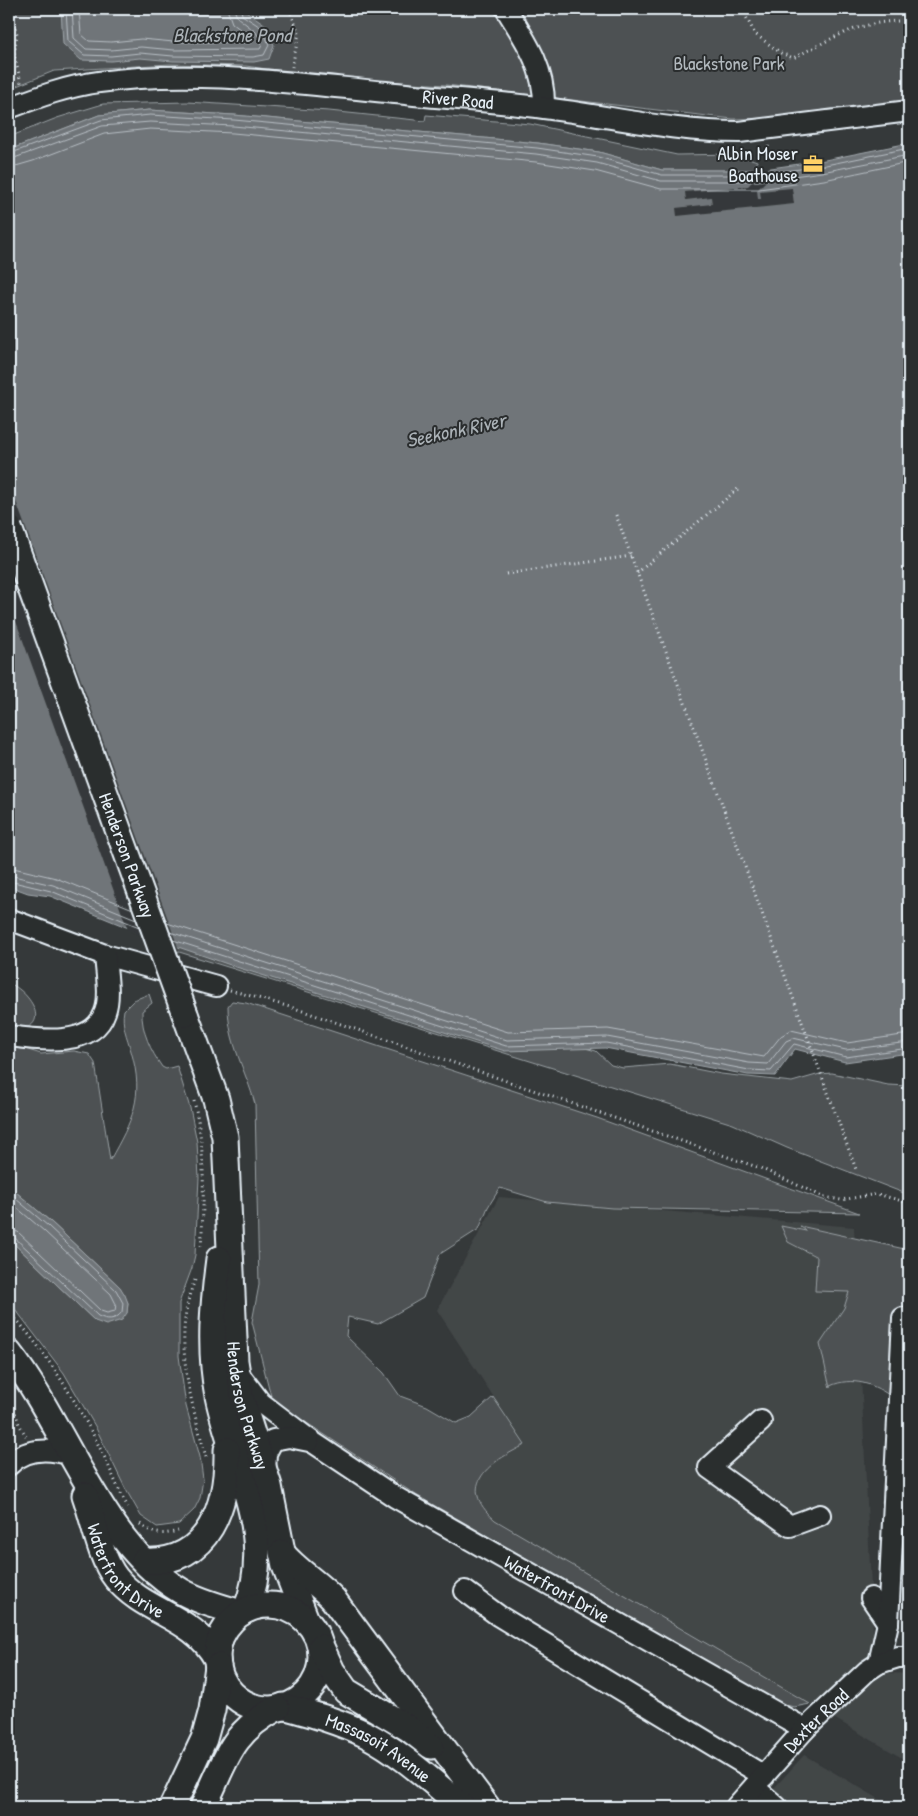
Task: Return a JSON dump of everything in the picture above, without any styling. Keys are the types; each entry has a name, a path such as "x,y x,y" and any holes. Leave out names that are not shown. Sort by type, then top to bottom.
{"main road":[{"name":"Henderson Parkway","path":"9,528 221,1118 225,1137 228,1185 236,1370 243,1408 265,1474 282,1552 306,1620 319,1643"},
{"name":"Henderson Parkway","path":"172,1807 204,1739 212,1710 223,1633 232,1620 244,1611 257,1578 258,1558 245,1488 225,1423 216,1382 212,1336 213,1306 228,1185"},
{"name":"Waterfront Drive","path":"9,1353 44,1404 71,1455 114,1524 144,1560 180,1590 201,1600 244,1611"},
{"path":"144,1560 166,1559 183,1552 198,1541 212,1526 224,1499 226,1486 225,1423"},
{"name":"Waterfront Drive","path":"71,1455 106,1559 115,1577 144,1602 179,1620 197,1632 218,1662"},
{"path":"282,1552 294,1566 317,1583 333,1599 486,1807"},
{"path":"244,1611 255,1607 275,1605 292,1610 306,1620"},
{"path":"202,1807 239,1736 252,1723 302,1696 313,1684 320,1663 319,1643"},
{"name":"Massasoit Avenue","path":"319,1643 332,1671 346,1690 408,1728 428,1743 455,1770 486,1807"},
{"path":"218,1662 224,1683 236,1697 252,1705 280,1707"},
{"name":"Massasoit Avenue","path":"280,1707 332,1721 373,1738 408,1762 463,1807"}],"street":[{"path":"506,9 532,50 538,65 544,94 544,108"},
{"name":"River Road","path":"18,105 64,89 100,82 155,78 224,78 291,82 544,108 670,128 712,132 739,132 909,111"},
{"path":"9,919 105,955 216,986"},
{"path":"9,1036 35,1040 67,1038 93,1029 101,1021 106,1011 105,955"},
{"path":"879,1663 888,1623 903,1318"},
{"name":"Waterfront Drive","path":"236,1370 261,1403 311,1441 408,1504 805,1730"},
{"path":"761,1421 709,1468 790,1526 820,1515"},
{"name":"Waterfront Drive","path":"265,1474 266,1453 274,1440 289,1436 311,1441"},
{"path":"9,1465 19,1457 36,1451 71,1455"},
{"path":"465,1591 508,1622 759,1782 778,1807"},
{"path":"871,1598 888,1623"},
{"name":"Dexter Road","path":"736,1807 805,1730 867,1671 879,1663 898,1657 909,1657"}],"path":[{"path":"9,9 17,34 14,55 18,105"},
{"path":"289,9 299,33 291,82"},
{"path":"742,9 755,34 781,54 793,58 847,30 870,23 909,21"},
{"path":"9,54 14,55"},
{"path":"637,573 740,488"},
{"path":"616,515 857,1172"},
{"path":"506,574 631,556"},
{"path":"216,986 298,1009 751,1164 824,1197 848,1200 877,1194 909,1203"},
{"path":"192,1097 201,1135 204,1164 200,1250"},
{"path":"196,1278 185,1308 186,1360 192,1408 207,1462"},
{"path":"9,1310 36,1342 68,1391 100,1449 132,1514"},
{"path":"9,1394 19,1424 30,1443"},
{"path":"136,1519 149,1531 159,1534 168,1534 183,1528"}],"shaded area":[{"path":"499,1197 854,1227 875,1672 909,1674 909,1762 495,1520 486,1512 479,1501 476,1491 481,1477 489,1466 525,1445 437,1310"},
{"path":"804,1755 893,1807 757,1807"}],"green space":[{"name":"Blackstone Park","path":"9,9 909,9 909,103 778,118 733,119 446,85 328,78 246,66 170,64 54,71 9,89"},
{"path":"187,102 329,111 425,121 426,115 530,124 677,155 737,154 757,161 757,170 662,170 599,152 538,143 234,115 149,110 99,115 9,150 9,137 57,118 103,104"},
{"path":"171,932 596,1051 611,1065 623,1068 670,1064 721,1074 792,1082 820,1074 832,1073 888,1085 909,1086 909,1195 787,1148 733,1124 176,951"},
{"path":"9,983 26,996 35,1012 35,1019 31,1025 23,1029 9,1029"},
{"path":"149,994 152,1003 142,1011 143,1026 151,1048 162,1067 166,1069 177,1066 190,1108 197,1142 199,1178 195,1255 179,1303 179,1356 186,1406 200,1457 203,1479 200,1498 194,1510 179,1524 157,1527 141,1516 125,1488 95,1426 64,1373 9,1301 9,1239 95,1321 127,1313 128,1303 120,1287 51,1222 9,1186 9,1044 41,1054 74,1051 89,1054 95,1063 110,1160 125,1133 134,1108 136,1096 137,1082 124,1026 124,1010 134,1000"},
{"path":"232,1001 246,1003 597,1118 859,1213 612,1208 547,1202 500,1188 488,1207 479,1229 440,1254 423,1298 378,1324 348,1317 346,1336 384,1373 400,1396 427,1406 456,1423 471,1417 493,1397 525,1445 490,1467 482,1476 478,1485 478,1496 483,1507 495,1520 810,1704 794,1707 782,1704 416,1495 272,1400 252,1322 259,1285 255,1104 231,1032 228,1006"},
{"path":"781,1226 806,1231 800,1226 909,1250 909,1287 903,1313 893,1398 871,1385 863,1383 838,1383 830,1386 830,1388 820,1344 844,1308 849,1292 815,1291 817,1257 788,1242"}],"water":[{"name":"Blackstone Pond","path":"61,9 243,9 266,25 274,45 269,59 254,62 173,61 140,58 111,61 81,60 63,44"},
{"name":"Seekonk River","path":"149,110 234,115 538,143 599,152 662,170 757,170 820,161 909,143 909,1053 845,1062 795,1049 775,1076 748,1075 605,1048 505,1051 236,967 158,940 50,896 28,893 9,886 9,150 99,115"},
{"path":"9,1186 51,1222 120,1287 128,1303 127,1313 122,1320 106,1325 95,1321 9,1239"}],"pier":[{"path":"768,166 770,177 757,190 758,199 761,199 760,191 792,188 794,204 677,216 676,208 712,204 711,197 686,200 685,192 748,186 763,171 763,167"},
{"path":"9,482 179,950 128,930 9,602"}],"place":[{"name":"Albin Moser Boathouse","path":"813,164"}]}
